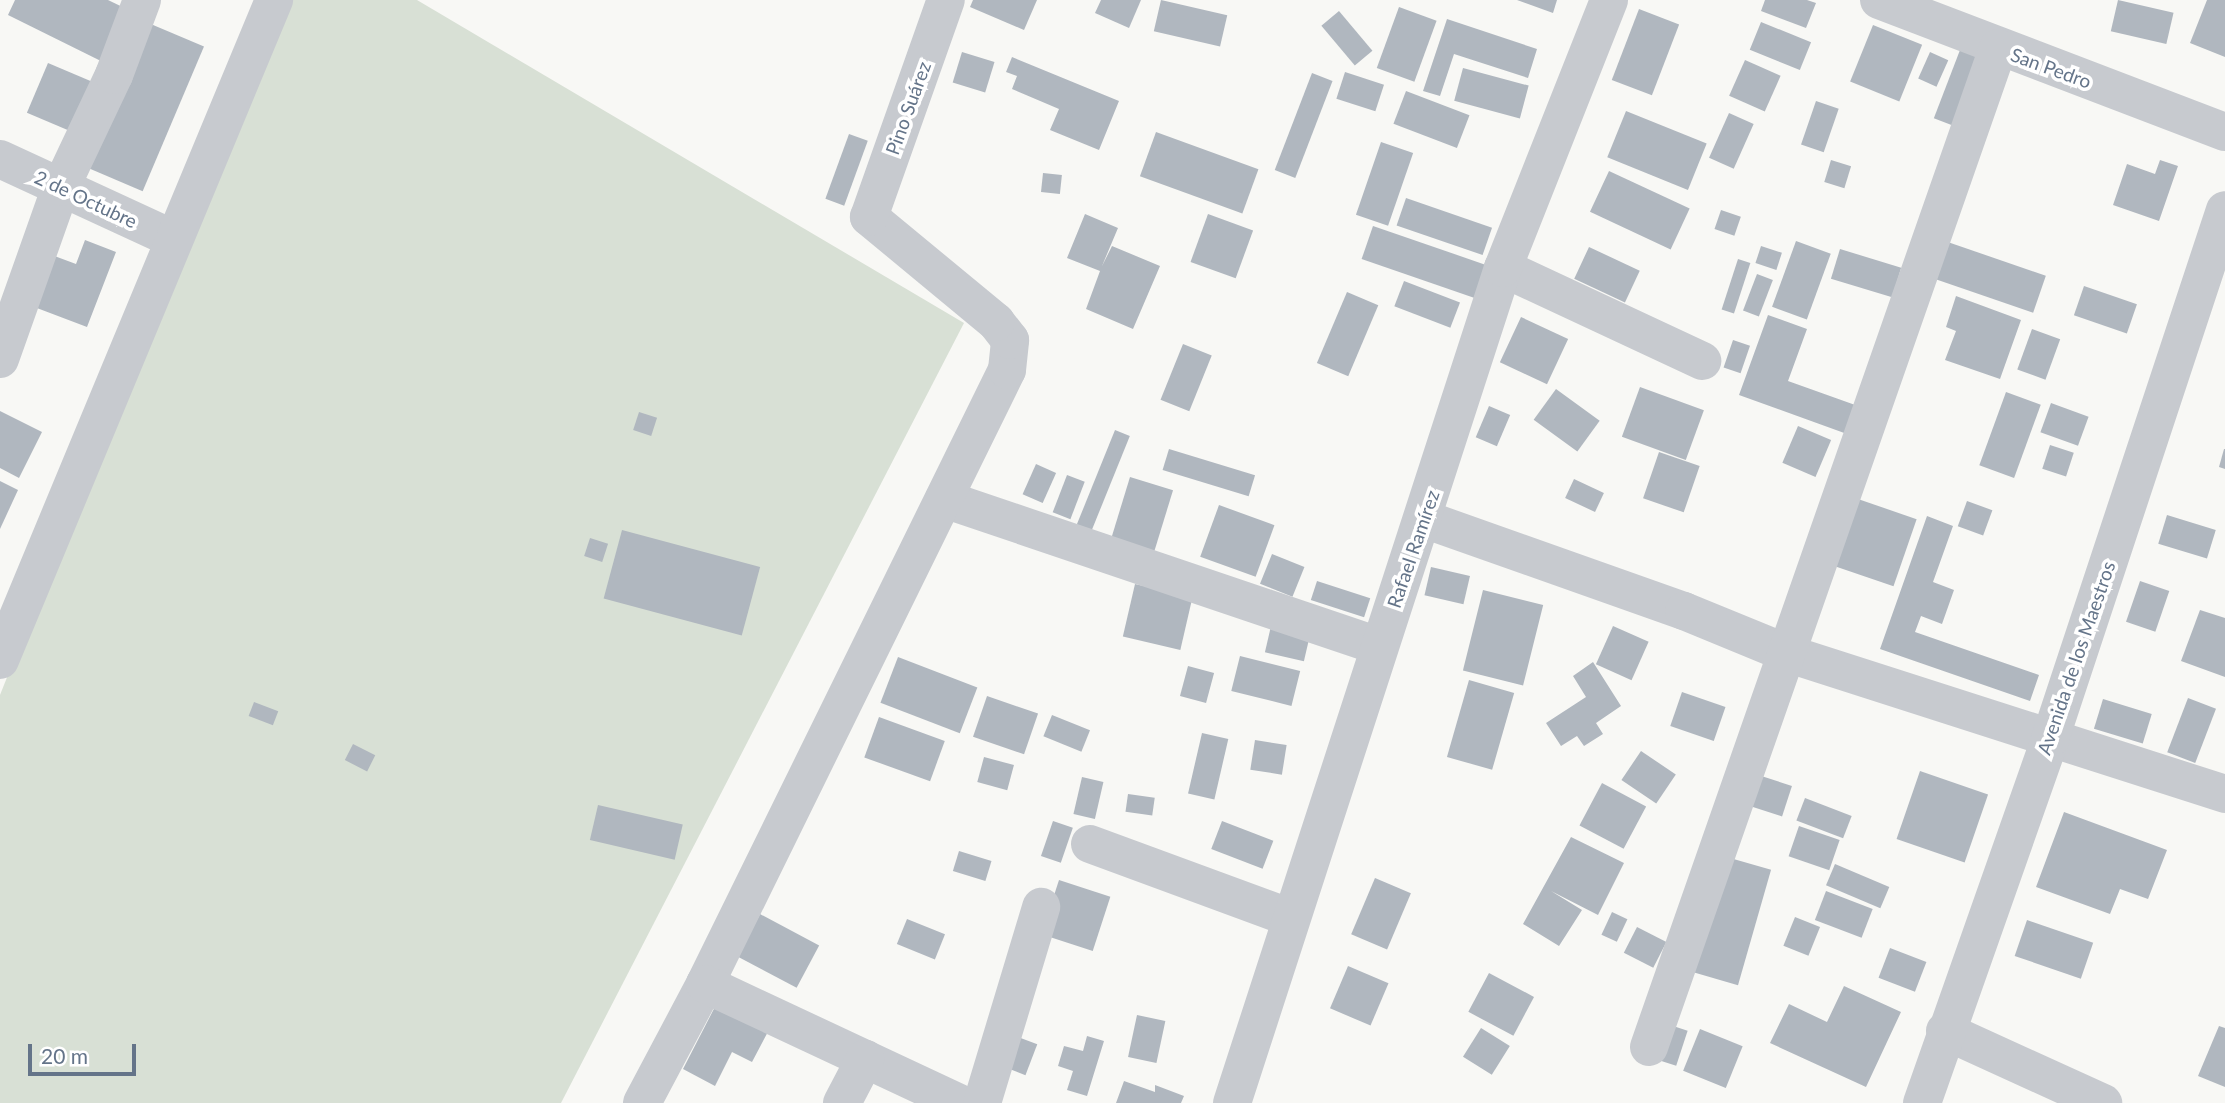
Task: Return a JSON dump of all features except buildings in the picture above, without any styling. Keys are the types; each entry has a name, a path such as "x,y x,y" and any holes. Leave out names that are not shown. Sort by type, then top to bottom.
{"street":[{"path":"0,359 61,187 114,75 142,0"},
{"path":"0,660 274,0"},
{"name":"Pino Suárez","path":"944,499 1007,370 1010,340 996,322 869,217 946,0"},
{"name":"Rafael Ramírez","path":"1232,1103 1378,646 1424,519 1503,268 1609,0"},
{"name":"San Pedro","path":"1879,0 1998,48 2225,132"},
{"path":"1649,1047 1789,654 1998,48"},
{"name":"2 de Octubre","path":"0,159 173,239"},
{"name":"Avenida de los Maestros","path":"1922,1103 1945,1031 2050,739 2225,210"},
{"path":"1503,268 1702,362"},
{"path":"642,1103 705,984 944,499 1378,646"},
{"path":"1424,519 1684,611 1789,654 2225,794"},
{"path":"1090,844 1291,918"},
{"path":"982,1103 1041,907"},
{"path":"705,984 959,1103"},
{"path":"1945,1031 2104,1103"},
{"path":"842,1103 865,1059"}],"shaded area":[{"path":"277,0 417,0 964,323 561,1103 0,1103 0,695"}]}
